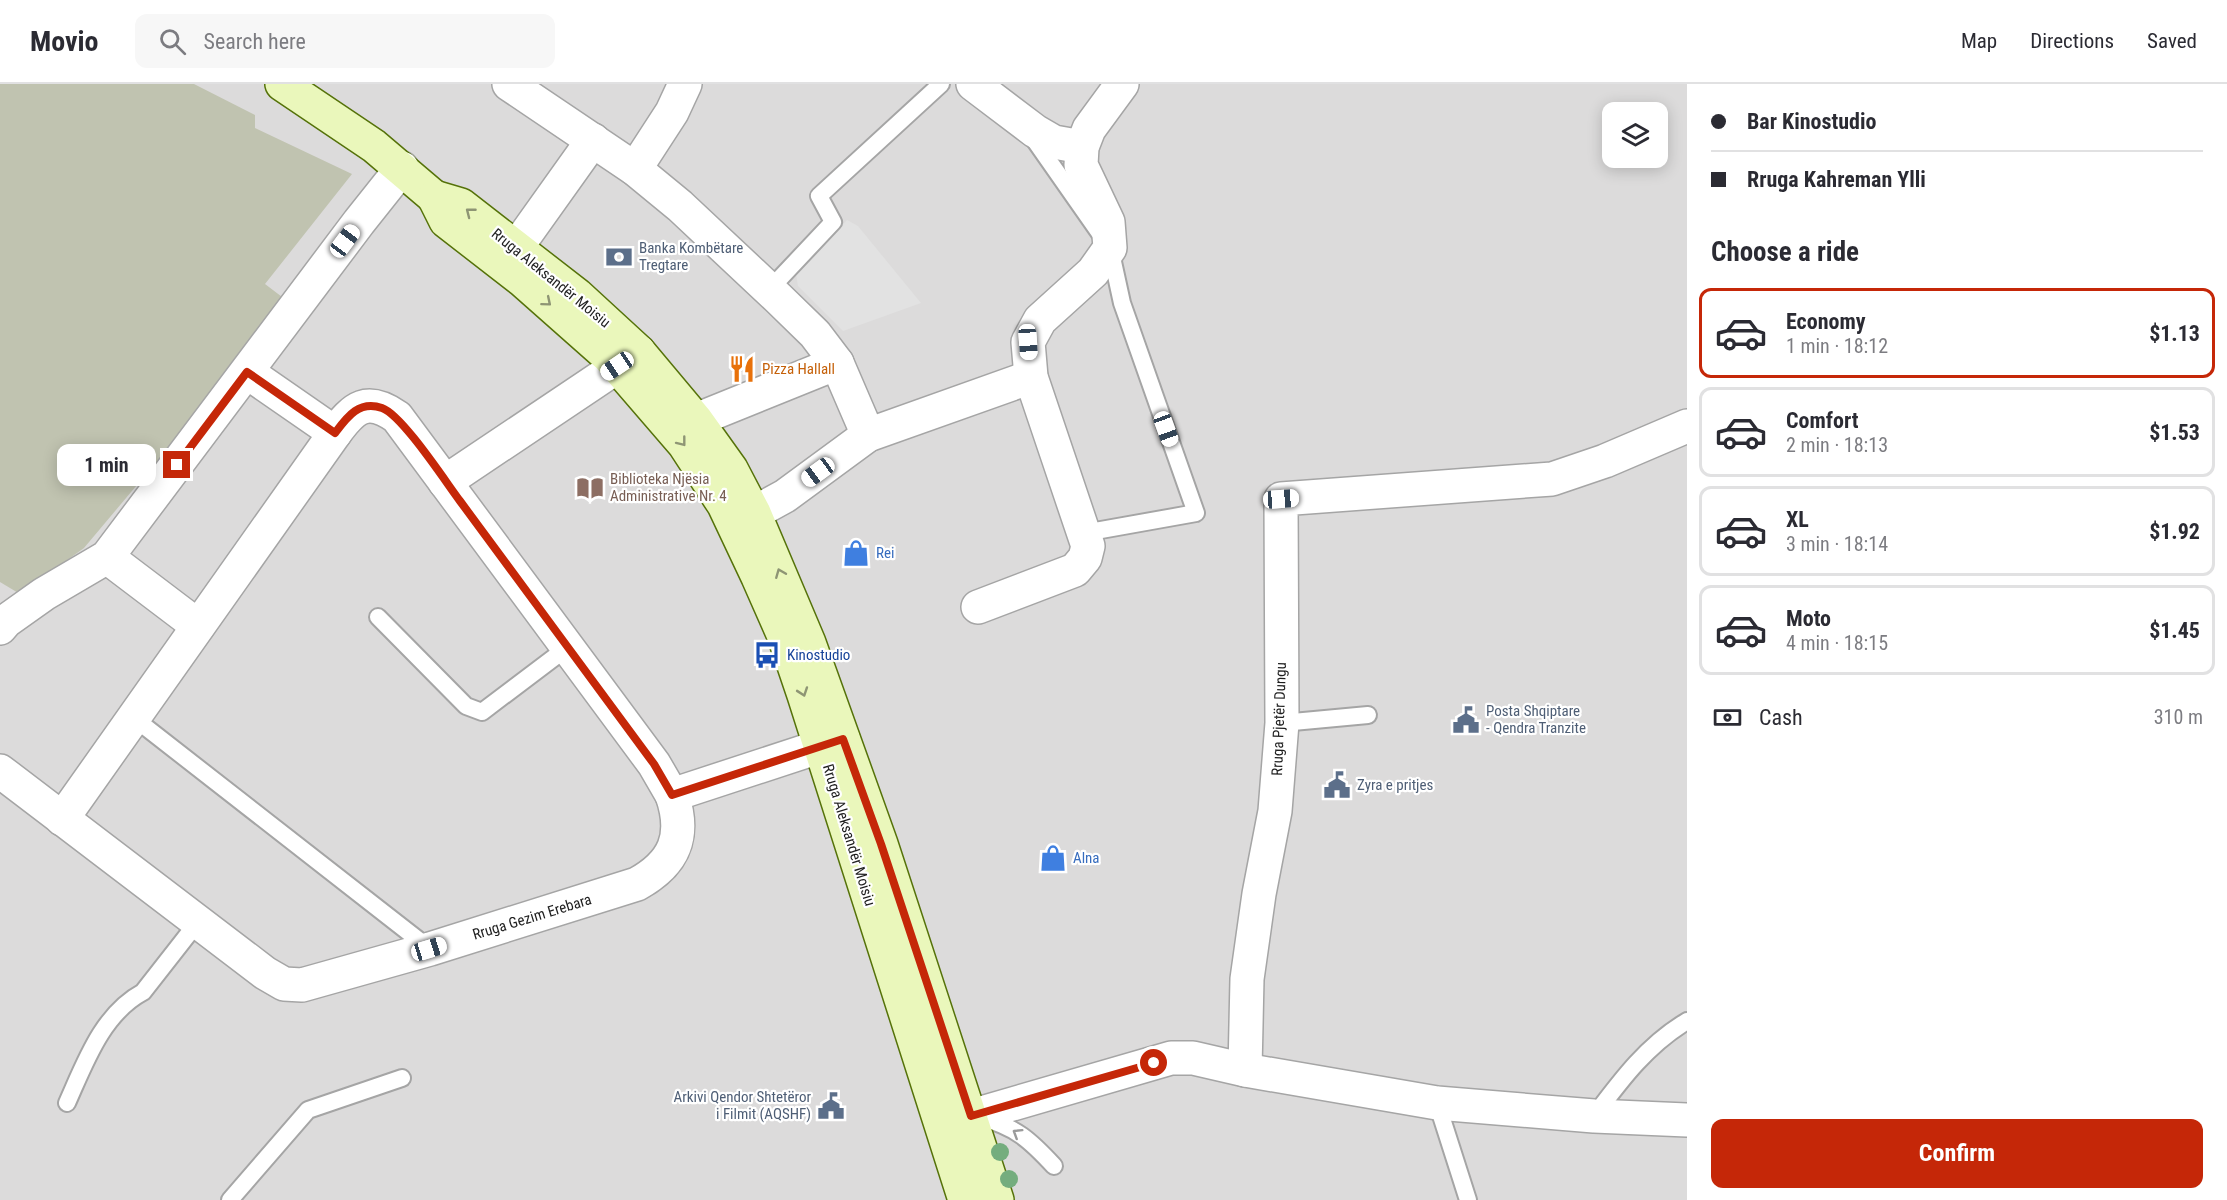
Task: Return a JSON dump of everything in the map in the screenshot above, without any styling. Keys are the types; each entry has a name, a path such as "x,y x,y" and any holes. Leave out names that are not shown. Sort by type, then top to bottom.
{"main road":[{"name":"Rruga Aleksandër Moisiu","path":"282,84 374,146 402,168 434,197 446,221 556,308 628,359 696,420 731,469 754,513 808,643 832,743 965,1200"},
{"name":"Rruga Aleksandër Moisiu","path":"434,197 461,205 577,295 628,359 724,505 832,743 881,844 997,1200"}],"street":[{"path":"509,84 635,169 680,206 815,334 837,363 868,435"},
{"path":"635,169 672,112 685,84"},
{"path":"973,84 1022,122 1054,142 1082,147"},
{"path":"978,607 1075,570 1085,558 1088,546 1030,377 1028,342 1040,320 1093,272 1110,248 1108,222 1081,165 1082,147 1089,129 1122,84"},
{"path":"516,248 593,140"},
{"path":"2,622 107,557 402,168"},
{"path":"445,482 628,359"},
{"path":"696,420 837,363"},
{"path":"62,819 335,433 247,372"},
{"path":"754,513 785,496 868,435 1030,377"},
{"name":"Rruga Gezim Erebara","path":"0,771 197,923 265,973 284,984 302,985 429,949 637,884 654,875 668,862 679,829 678,811 672,795 654,764 397,417 384,408 368,405 355,410 335,433"},
{"name":"Rruga Pjetër Dungu","path":"1245,1070 1247,979 1259,894 1275,811 1282,723 1281,499 1552,479 1605,461 1687,426"},
{"path":"107,557 198,626"},
{"path":"672,795 832,743"},
{"path":"971,1116 1172,1058 1193,1058 1245,1070 1437,1103 1594,1116 1687,1120"}],"lane":[{"path":"769,290 833,222 819,196 941,84"},
{"path":"1022,122 1110,248 1122,303 1196,513 1084,533"},
{"path":"378,617 466,706 482,712 568,647"},
{"path":"1282,723 1368,716"},
{"path":"134,718 429,949"},
{"path":"67,1103 88,1056 109,1021 132,998 143,992 197,923"},
{"path":"1594,1116 1627,1071 1659,1040 1687,1022"},
{"path":"230,1200 308,1110 402,1078"},
{"path":"1437,1103 1468,1200"},
{"path":"971,1116 998,1122 1018,1132 1054,1166"}],"shaded area":[{"path":"0,84 1687,84 1687,1200 0,1200"},
{"path":"0,84 194,84 255,115 255,128 352,174 265,284 290,303 84,548 20,594 0,582"},
{"path":"847,220 858,226 921,303 843,331 798,286 796,274"}],"place":[{"name":"Banka Kombëtare Tregtare","path":"619,257"},
{"name":"Pizza Hallall","path":"742,369"},
{"name":"Biblioteka Njësia Administrative Nr. 4","path":"590,488"},
{"name":"Rei","path":"856,553"},
{"name":"Kinostudio","path":"767,655"},
{"name":"Posta Shqiptare - Qendra Tranzite","path":"1466,720"},
{"name":"Zyra e pritjes","path":"1337,785"},
{"name":"Alna","path":"1053,858"},
{"name":"Arkivi Qendor Shtetëror i Filmit (AQSHF)","path":"831,1106"}],"route":[{"path":"177,465 247,372 335,433 355,410 368,405 384,408 397,417 654,764 672,795 843,739 881,844 971,1116 1102,1076 1154,1063"}]}
